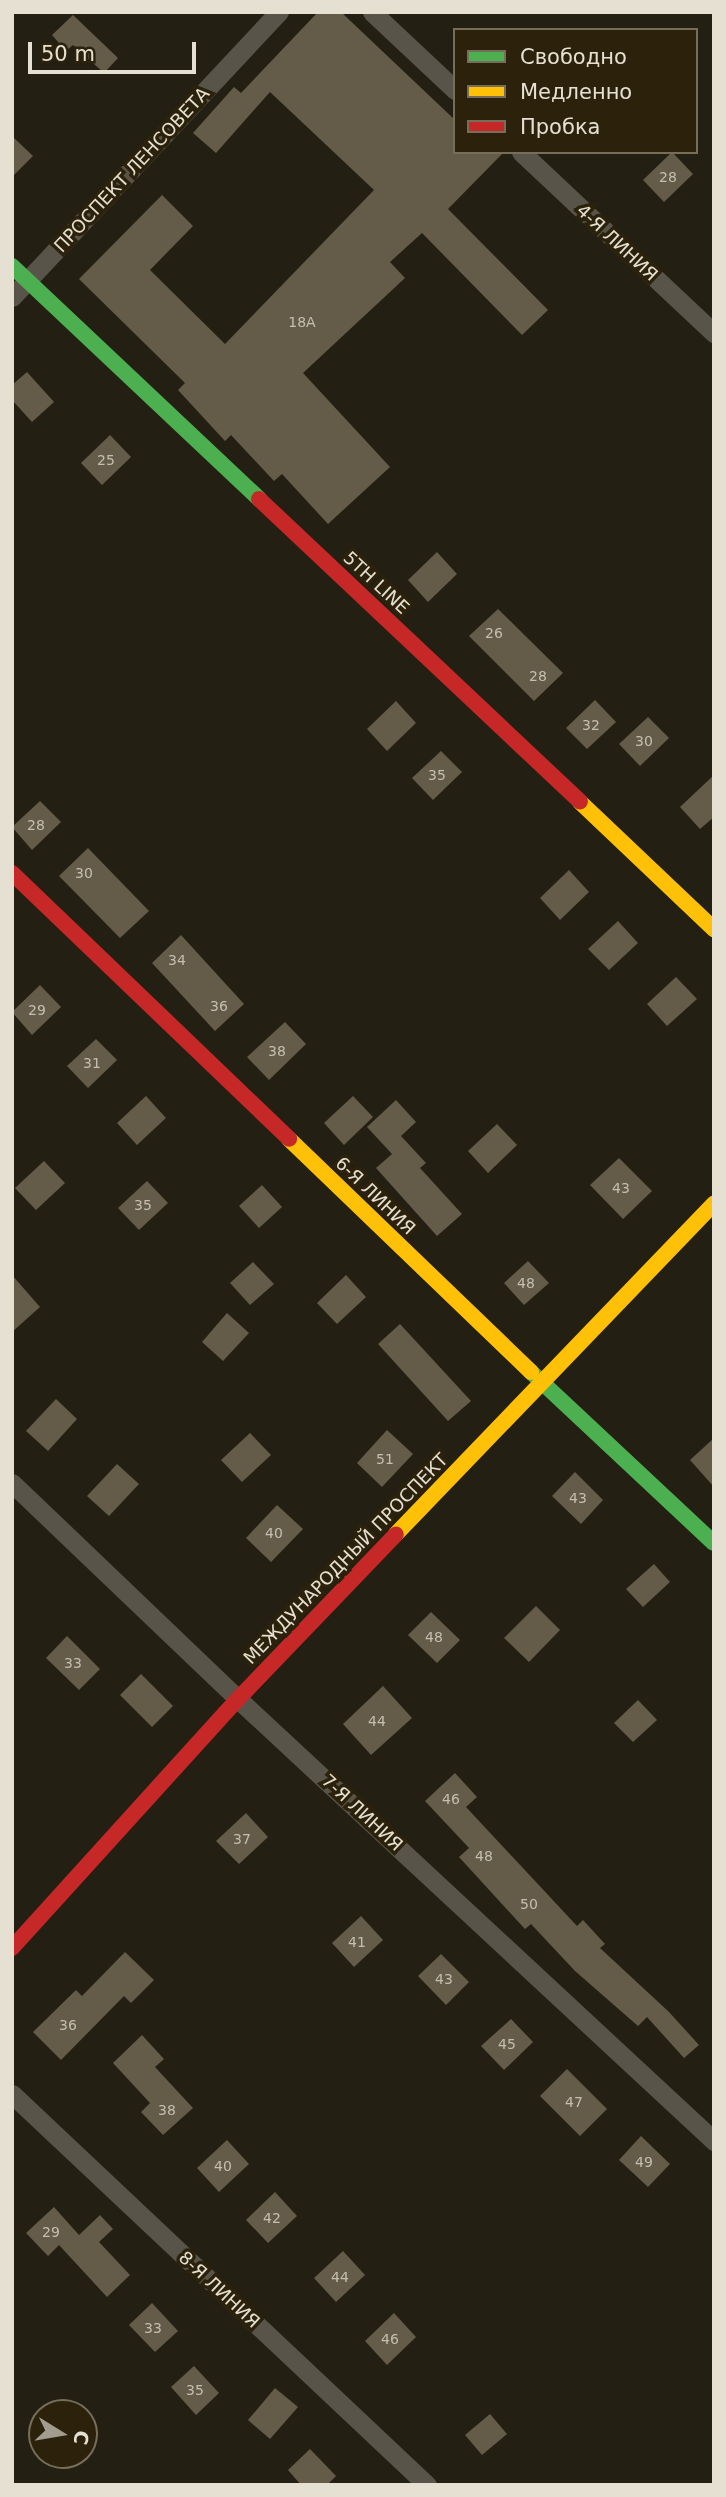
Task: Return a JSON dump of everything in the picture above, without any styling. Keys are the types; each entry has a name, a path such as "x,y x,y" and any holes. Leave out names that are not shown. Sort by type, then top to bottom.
{"street":[{"name":"ПРОСПЕКТ ЛЕНСОВЕТА","path":"12,297 279,12"},
{"path":"372,12 453,88"},
{"name":"4-Я ЛИНИЯ","path":"523,154 714,333"},
{"name":"5TH LINE","path":"12,266 714,929"},
{"name":"6-Я ЛИНИЯ","path":"12,873 542,1383 714,1544"},
{"name":"МЕЖДУНАРОДНЫЙ ПРОСПЕКТ","path":"12,1948 238,1699 714,1203"},
{"name":"7-Я ЛИНИЯ","path":"12,1483 238,1699 714,2141"},
{"name":"8-Я ЛИНИЯ","path":"12,2094 427,2485"}],"building":[{"path":"318,12 341,12 453,118 453,154 502,154 448,209 548,310 522,335 422,233 390,262 405,278 303,373 390,467 328,524 282,474 274,481 231,435 225,441 178,390 185,383 79,279 162,195 193,226 150,270 225,344 374,190 270,92 216,153 193,133 234,87 241,93"},
{"path":"73,15 118,58 104,73 73,45 66,51 52,35"},
{"path":"12,136 33,156 12,177"},
{"path":"670,154 674,154 693,174 664,202 643,180"},
{"path":"27,372 54,402 32,422 12,400 12,385"},
{"path":"110,435 131,457 102,485 81,463"},
{"path":"437,552 457,574 428,602 408,580"},
{"path":"498,609 563,673 534,701 469,636"},
{"path":"595,700 616,722 587,749 566,728"},
{"path":"396,701 416,723 387,751 367,729"},
{"path":"648,717 669,738 640,766 619,744"},
{"path":"441,751 462,772 433,800 412,778"},
{"path":"714,775 714,817 700,829 680,807"},
{"path":"40,801 61,822 32,850 12,827"},
{"path":"88,848 149,911 120,938 59,876"},
{"path":"569,870 589,892 560,920 540,898"},
{"path":"618,921 638,943 609,970 588,949"},
{"path":"181,935 244,1004 215,1031 152,963"},
{"path":"676,977 697,999 667,1026 647,1004"},
{"path":"40,985 61,1007 32,1035 12,1012"},
{"path":"285,1022 306,1044 269,1080 247,1057"},
{"path":"96,1039 117,1060 88,1088 67,1066"},
{"path":"146,1096 166,1118 137,1145 117,1123"},
{"path":"353,1096 373,1117 344,1145 324,1123"},
{"path":"396,1100 416,1122 401,1136 426,1163 420,1168 462,1214 437,1236 376,1168 392,1154 367,1127"},
{"path":"497,1124 517,1145 488,1173 468,1151"},
{"path":"619,1158 652,1191 623,1219 590,1185"},
{"path":"44,1161 65,1183 36,1210 15,1188"},
{"path":"147,1181 168,1203 139,1230 118,1208"},
{"path":"262,1185 282,1207 259,1228 239,1206"},
{"path":"528,1261 549,1283 524,1305 504,1283"},
{"path":"253,1262 274,1284 250,1305 230,1283"},
{"path":"12,1275 40,1307 12,1332"},
{"path":"346,1275 366,1297 337,1324 317,1303"},
{"path":"227,1313 249,1333 223,1361 202,1342"},
{"path":"400,1324 471,1401 448,1421 378,1344"},
{"path":"56,1399 77,1419 48,1451 26,1431"},
{"path":"387,1430 413,1454 382,1487 357,1463"},
{"path":"250,1433 271,1455 242,1482 221,1460"},
{"path":"714,1438 714,1487 690,1460"},
{"path":"117,1464 139,1484 109,1516 87,1496"},
{"path":"575,1472 603,1500 581,1524 552,1496"},
{"path":"277,1505 303,1529 271,1562 246,1538"},
{"path":"654,1564 670,1582 643,1607 626,1589"},
{"path":"536,1606 560,1630 529,1662 504,1638"},
{"path":"431,1612 460,1640 437,1663 408,1635"},
{"path":"67,1636 100,1669 79,1690 46,1658"},
{"path":"141,1674 173,1706 152,1727 120,1695"},
{"path":"383,1686 412,1718 371,1755 343,1724"},
{"path":"638,1700 657,1720 633,1742 614,1723"},
{"path":"455,1773 477,1797 466,1807 577,1926 583,1920 605,1944 600,1948 669,2012 699,2045 684,2058 647,2017 638,2026 575,1971 531,1924 525,1929 459,1857 469,1848 425,1801"},
{"path":"246,1813 268,1837 239,1864 216,1841"},
{"path":"361,1916 383,1940 354,1967 332,1943"},
{"path":"125,1952 154,1980 131,2003 124,1996 61,2060 33,2032 76,1990 82,1996"},
{"path":"441,1954 469,1982 446,2005 418,1976"},
{"path":"511,2019 533,2042 504,2070 481,2046"},
{"path":"142,2035 164,2059 155,2067 193,2108 163,2135 141,2112 150,2103 113,2063"},
{"path":"567,2069 607,2109 580,2136 540,2096"},
{"path":"641,2136 670,2164 648,2187 619,2160"},
{"path":"227,2140 249,2164 219,2192 197,2168"},
{"path":"275,2192 297,2216 268,2243 246,2220"},
{"path":"54,2207 79,2235 100,2215 113,2229 99,2242 130,2275 107,2297 59,2245 48,2256 26,2233"},
{"path":"343,2251 365,2275 336,2302 314,2278"},
{"path":"152,2303 178,2331 155,2352 129,2325"},
{"path":"394,2313 416,2337 387,2365 365,2341"},
{"path":"194,2366 219,2393 196,2415 171,2387"},
{"path":"275,2388 298,2407 270,2439 248,2420"},
{"path":"490,2414 507,2434 482,2455 465,2435"},
{"path":"310,2449 336,2476 327,2485 301,2485 288,2470"}],"traffic: fast":[{"path":"12,266 259,499"},
{"path":"531,1372 714,1543"}],"traffic: slow":[{"path":"580,802 714,929"},
{"path":"289,1139 531,1372"},
{"path":"396,1534 714,1203"}],"traffic: jam":[{"path":"259,499 580,802"},
{"path":"12,873 289,1139"},
{"path":"12,1948 238,1699 396,1534"}]}
